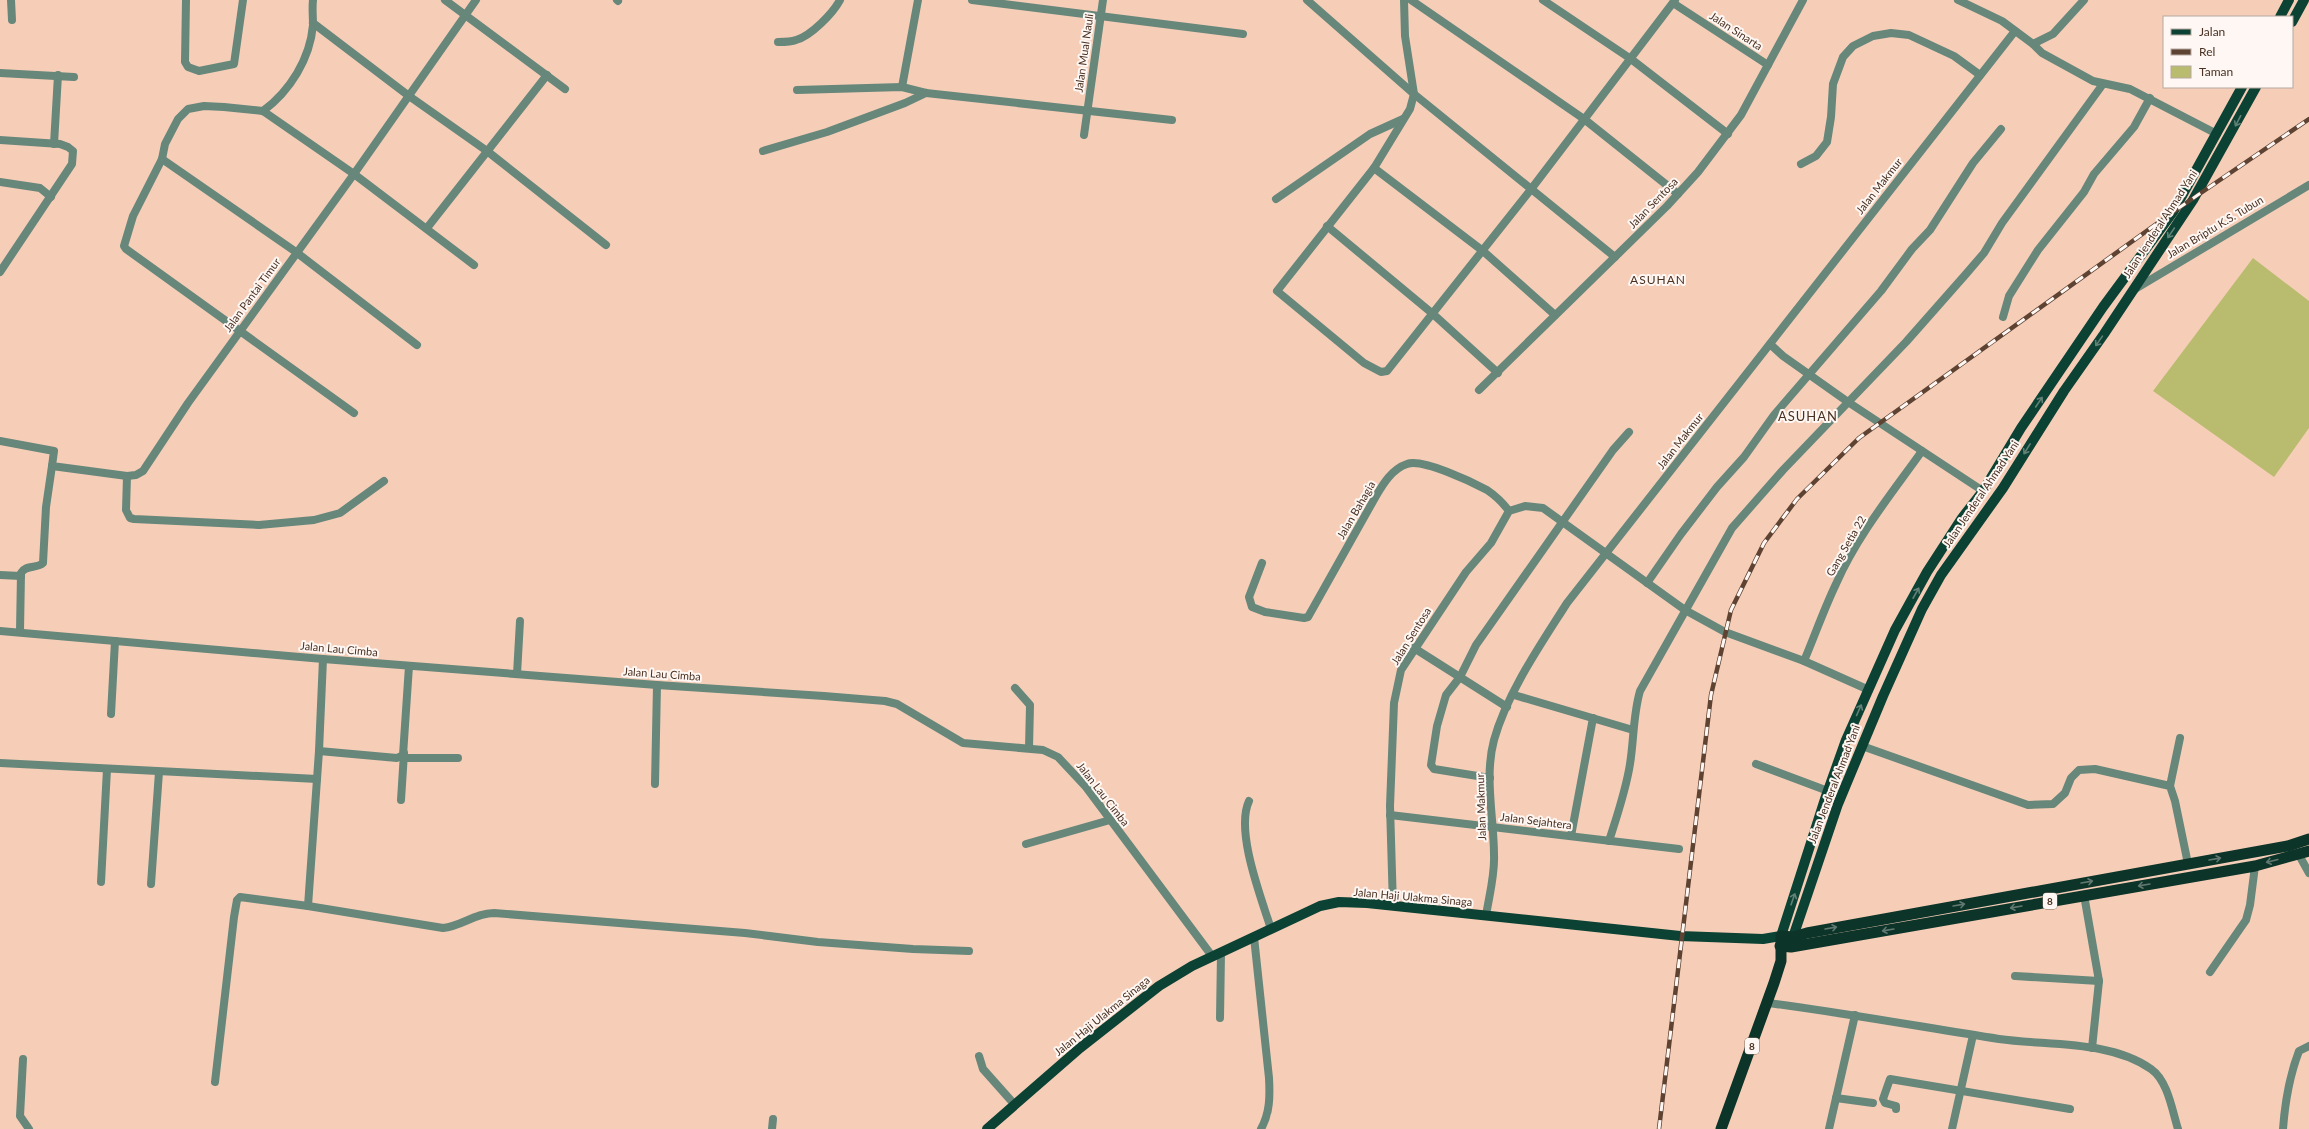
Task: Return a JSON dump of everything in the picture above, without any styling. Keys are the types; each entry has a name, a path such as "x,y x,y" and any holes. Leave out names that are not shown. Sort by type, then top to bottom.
{"highway":[{"name":"8","path":"1786,941 1807,933 2288,846 2309,839"},
{"name":"8","path":"1786,941 2084,895 2255,866 2304,853"},
{"name":"8","path":"1721,1129 1768,1003 1786,941"}],"main road":[{"path":"2281,16 2289,0 2302,3 2293,20"},
{"name":"Jalan Jenderal Ahmad Yani","path":"1786,941 1828,791 1846,740 1895,630 1927,572 1962,518 1983,491 2021,428 2103,307 2169,220 2218,134 2241,88"},
{"name":"Jalan Jenderal Ahmad Yani","path":"1786,941 1862,746 1920,614 1941,575 2003,488 2064,391 2193,200 2255,88"},
{"path":"1962,518 1976,526"},
{"path":"1907,608 1920,614"},
{"name":"Jalan Haji Ulakma Sinaga","path":"987,1129 1080,1048 1159,986 1216,954 1320,906 1339,902 1393,906 1680,936 1786,941"}],"street":[{"path":"12,0 12,20"},
{"path":"186,0 186,62 188,67 199,70 234,64 243,0"},
{"path":"264,110 280,98 292,81 306,53 313,23 313,0"},
{"path":"445,0 565,88"},
{"name":"Jalan Pantai Timur","path":"127,476 136,475 147,466 188,403 354,174 476,0"},
{"path":"778,42 796,41 807,35 836,8 840,0"},
{"path":"902,87 918,0"},
{"path":"972,0 1243,34"},
{"name":"Jalan Mual Nauli","path":"1084,135 1100,15 1104,0"},
{"path":"1307,0 1414,94 1532,188 1615,257"},
{"path":"1404,0 1405,36 1414,94 1404,119 1374,168 1277,291 1353,354 1374,370 1381,372 1387,371 1433,314 1532,188 1674,1"},
{"path":"1411,0 1584,119 1678,194"},
{"path":"1543,0 1631,59 1728,134"},
{"name":"Jalan Sentosa","path":"1479,390 1498,373 1678,194 1728,134 1741,116 1803,0"},
{"path":"1958,0 2002,21 2033,44 2042,53 2093,81 2103,84 2120,85 2150,98 2218,134"},
{"path":"2033,44 2053,34 2084,0"},
{"name":"Jalan Sinarta","path":"1674,1 1768,65"},
{"path":"313,23 486,152 606,245"},
{"name":"Jalan Makmur","path":"1486,916 1494,857 1490,778 1494,741 1507,706 1525,669 1563,609 2015,31"},
{"path":"1801,164 1816,156 1827,142 1832,117 1833,84 1843,57 1853,46 1873,36 1891,33 1909,35 1954,56 1980,75"},
{"path":"0,73 74,76"},
{"path":"54,144 58,75"},
{"path":"427,228 547,75"},
{"path":"1609,841 1624,794 1630,764 1635,709 1640,691 1732,528 1848,402 1906,342 1984,253 2002,223 2103,84"},
{"path":"797,90 902,87 926,93 1172,120"},
{"path":"764,151 827,132 905,103 926,93"},
{"path":"2003,317 2009,296 2038,250 2084,192 2094,174 2134,127 2150,98"},
{"path":"354,413 240,330 134,257 125,248 133,216 162,159 165,144 172,128 183,113 188,109 211,106 264,110 354,174 474,265"},
{"path":"1276,199 1370,134 1404,119"},
{"path":"1647,584 1686,528 1717,487 1744,457 1774,415 1881,291 1912,249 1930,230 1973,163 2001,129"},
{"path":"0,140 54,144 68,147 73,151 74,155 72,164 0,272"},
{"path":"162,159 296,252 417,345"},
{"path":"1374,168 1482,251 1555,315"},
{"path":"0,182 40,188 51,197"},
{"name":"Jalan Briptu K.S. Tubun","path":"2133,290 2309,185"},
{"path":"1327,226 1433,314 1498,373"},
{"path":"1770,344 1808,374 1848,402 1983,491"},
{"path":"1490,778 1434,769 1431,765 1437,726 1444,701 1460,677 1476,645 1613,450 1629,432"},
{"path":"0,441 54,451 55,454 46,507 43,563 40,566 23,570 20,631"},
{"name":"Gang Setia 22","path":"1804,661 1836,584 1853,552 1878,512 1922,451"},
{"name":"Jalan Bahagia","path":"1262,563 1249,597 1252,608 1265,612 1304,618 1311,613 1386,480 1407,464 1417,462 1466,480 1488,491 1509,511"},
{"path":"52,466 127,476 126,510 130,518 138,520 259,525 314,520 340,513 384,481"},
{"path":"1509,511 1535,506 1543,508 1607,552 1647,584 1685,610 1725,632 1804,661 1868,690"},
{"name":"Jalan Sentosa","path":"1393,906 1390,815 1394,703 1401,670 1414,648 1466,572 1491,543 1509,511"},
{"path":"0,575 22,576"},
{"path":"517,674 520,621"},
{"name":"Jalan Lau Cimba","path":"0,631 20,631 115,641 409,666 885,701 897,704 963,744 1029,748 1043,750 1058,757 1086,787 1110,820 1216,954"},
{"path":"111,714 115,641"},
{"path":"1414,648 1507,706"},
{"path":"308,906 319,751 323,659"},
{"path":"401,800 405,755 409,666"},
{"path":"655,784 657,685"},
{"path":"1015,688 1030,705 1029,748"},
{"path":"1514,694 1633,730"},
{"path":"1571,836 1594,718"},
{"path":"2180,738 2170,786 2176,801 2188,864"},
{"path":"1862,746 2028,804 2053,804 2065,793 2071,778 2079,770 2095,769 2170,786"},
{"path":"319,751 397,758 405,755 458,758"},
{"path":"0,763 317,779"},
{"path":"1756,764 1828,791"},
{"path":"101,882 107,769"},
{"path":"150,884 159,772"},
{"path":"1249,801 1244,817 1251,867 1271,929"},
{"name":"Jalan Sejahtera","path":"1390,815 1679,849"},
{"path":"1026,844 1110,820"},
{"path":"2304,853 2309,872"},
{"path":"2210,972 2246,920 2250,904 2255,866"},
{"path":"2084,895 2099,981 2092,1048"},
{"path":"215,1082 238,898 252,898 308,906 443,928 458,925 478,914 494,913 745,933 818,942 913,949 969,951"},
{"path":"1254,937 1269,1078 1270,1101 1266,1120 1261,1129"},
{"path":"1216,954 1220,1018"},
{"path":"2015,976 2099,981"},
{"path":"1768,1003 1855,1014 1973,1035 2030,1043 2092,1048 2119,1053 2151,1069 2161,1078 2178,1129"},
{"path":"1829,1129 1855,1014"},
{"path":"1952,1129 1959,1091 1973,1035"},
{"path":"2283,1129 2286,1097 2291,1070 2299,1051 2309,1046"},
{"path":"979,1056 983,1070 1014,1105"},
{"path":"23,1059 20,1116 29,1129"},
{"path":"1896,1110 1896,1106 1885,1103 1883,1099 1890,1079 2070,1109"},
{"path":"1836,1098 1874,1103"},
{"path":"772,1129 773,1119"}],"green space":[{"path":"2253,258 2309,301 2309,428 2274,477 2153,391"}],"railway":[{"path":"1659,1129 1711,695 1731,610 1764,543 1797,499 1859,438 2173,212 2309,119"}],"district":[{"name":"ASUHAN","path":"1658,280"},
{"name":"ASUHAN","path":"1808,416"}]}
